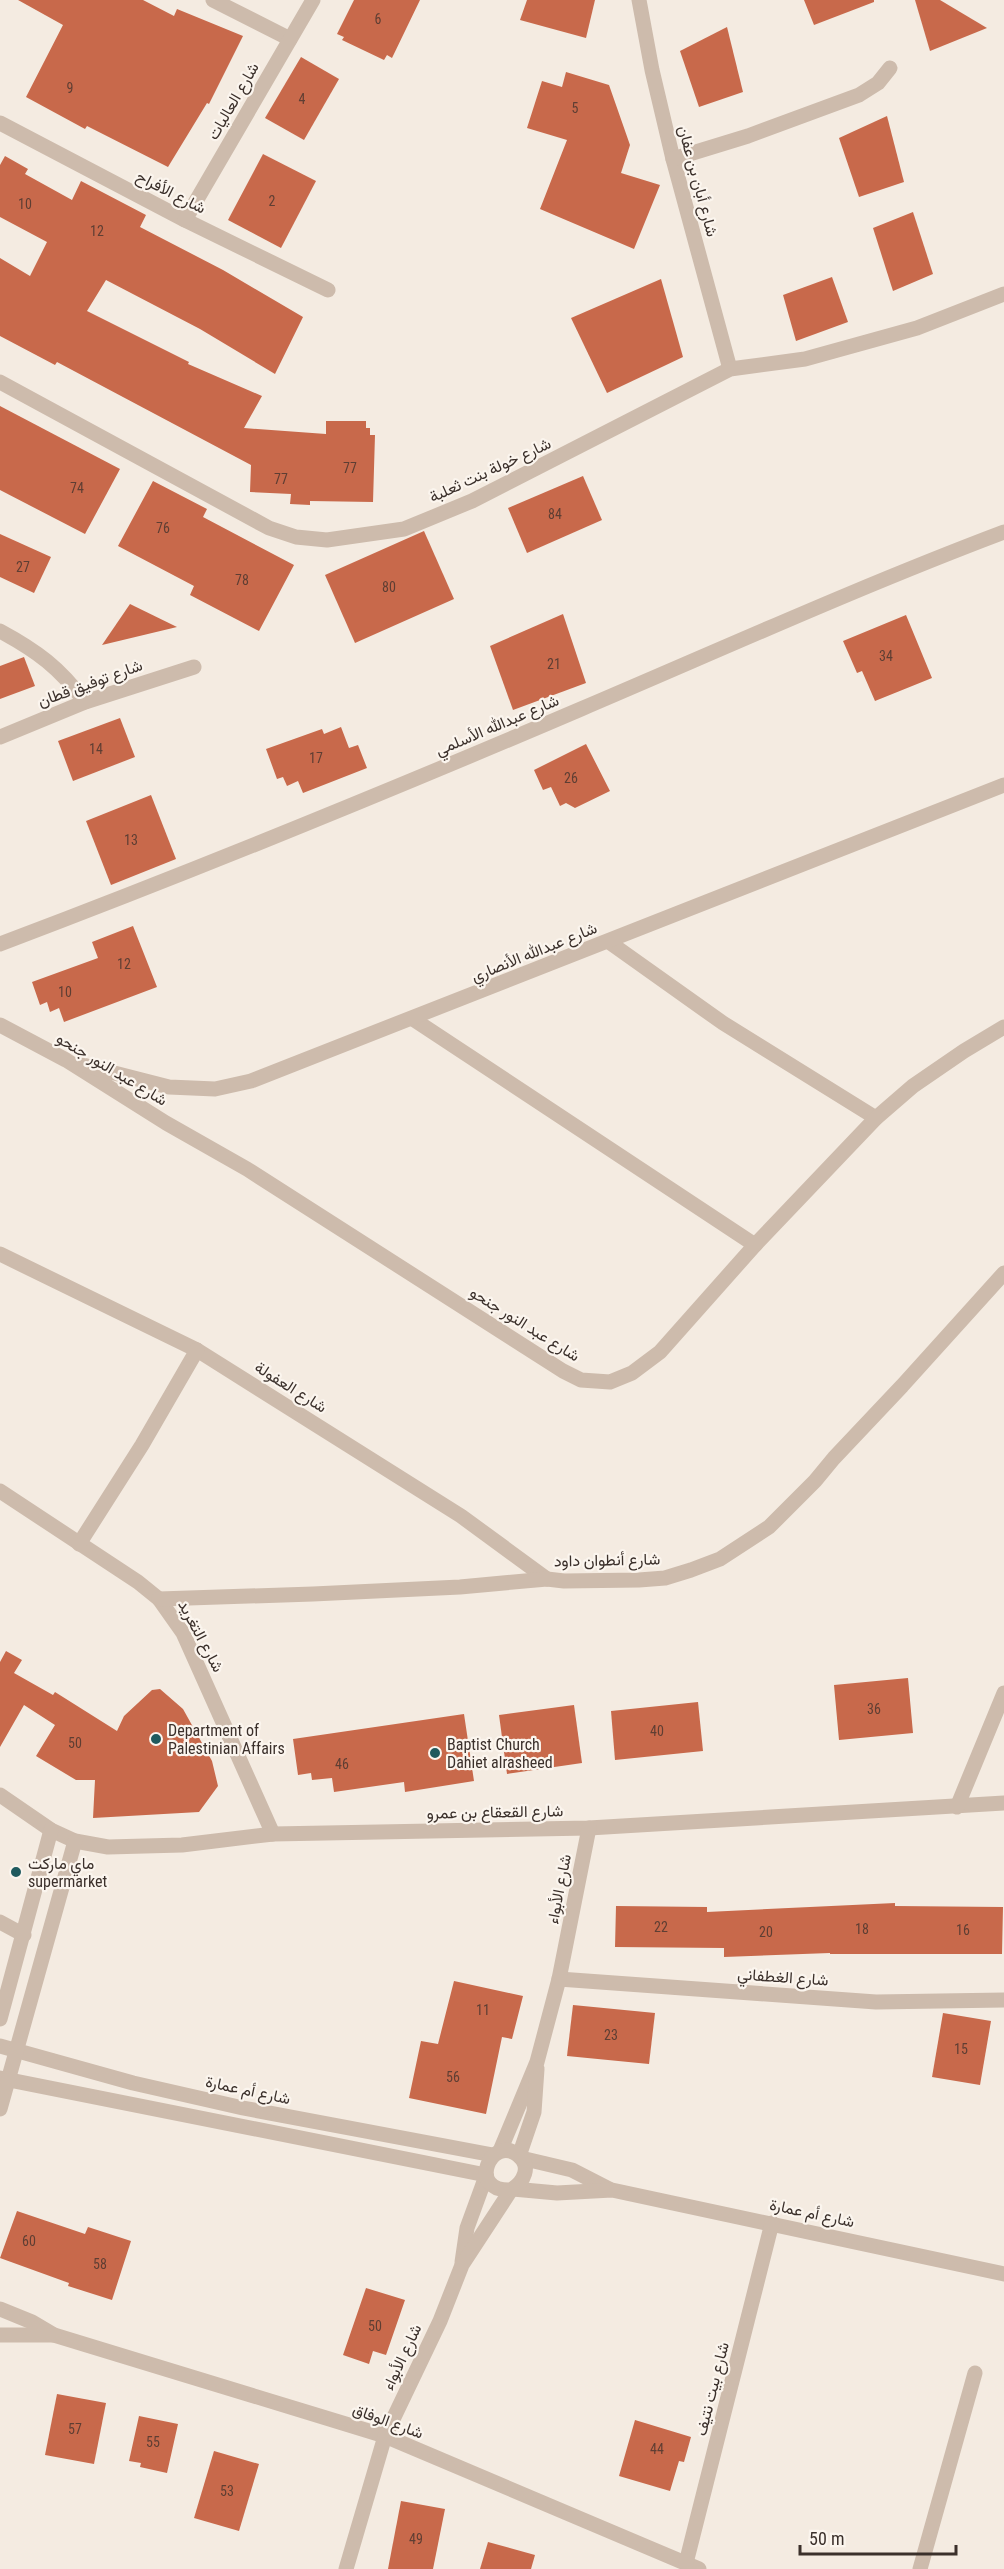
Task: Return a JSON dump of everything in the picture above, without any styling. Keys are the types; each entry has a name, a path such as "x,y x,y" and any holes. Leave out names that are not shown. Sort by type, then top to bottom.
{"street":[{"path":"213,0 290,39"},
{"name":"شارع العاليات","path":"185,220 313,0"},
{"name":"شارع أبان بن عفان","path":"639,0 652,70 673,159 730,369"},
{"path":"673,159 748,136 859,95 878,83 890,68"},
{"name":"شارع الأفراح","path":"0,123 185,220 328,290"},
{"name":"شارع خولة بنت ثعلبة","path":"0,382 269,528 296,537 327,540 404,529 472,501 730,369 805,359 917,328 1004,294"},
{"name":"شارع عبدالله الأسلمي","path":"0,944 309,824 794,616 1004,532"},
{"path":"0,632 46,658 68,679 85,702"},
{"name":"شارع توفيق قطان","path":"0,737 85,702 194,667"},
{"name":"شارع عبدالله الأنصاري","path":"66,1060 169,1087 215,1089 251,1081 1004,785"},
{"path":"609,942 723,1023 876,1118"},
{"path":"413,1019 755,1245"},
{"name":"شارع عبد النور جنحو","path":"0,1025 66,1060 166,1123 349,1231 563,1371 581,1380 610,1382 632,1373 660,1352 755,1245 876,1118 913,1086 1004,1027"},
{"name":"شارع العفولة","path":"0,1254 196,1350 461,1516 547,1579"},
{"name":"شارع أنطوان داود","path":"159,1599 358,1592 547,1579 564,1581 664,1578 720,1558 769,1527 815,1481 1004,1273"},
{"path":"79,1544 142,1445 196,1350"},
{"name":"شارع التغريد","path":"0,1491 159,1599 169,1610 192,1651 273,1834"},
{"path":"957,1808 1004,1693"},
{"name":"شارع القعقاع بن عمرو","path":"0,1795 51,1830 75,1841 93,1846 130,1847 182,1845 273,1834 589,1828 957,1808 1004,1803"},
{"name":"شارع الأبواء","path":"496,2153 537,2062 559,1979 589,1828"},
{"path":"0,2019 51,1830"},
{"path":"0,2109 4,2079 17,2050 75,1841"},
{"path":"0,1922 24,1935"},
{"name":"شارع الغطفاني","path":"559,1979 876,2002 1004,2000"},
{"name":"شارع أم عمارة","path":"0,2046 133,2083 243,2108 496,2153"},
{"name":"شارع الأبواء","path":"520,2157 534,2112 537,2062"},
{"path":"4,2079 486,2175"},
{"path":"240,2127 243,2108"},
{"path":"510,2151 520,2157 525,2166 525,2175 521,2184 512,2190 501,2190 492,2185 486,2175 487,2164 496,2153 510,2151"},
{"name":"شارع أم عمارة","path":"520,2157 572,2170 612,2190"},
{"name":"شارع الأبواء","path":"462,2265 467,2228 486,2175"},
{"name":"شارع الأبواء","path":"346,2569 385,2436 440,2321 462,2265 512,2190"},
{"name":"شارع أم عمارة","path":"512,2190 557,2193 612,2190 1004,2274"},
{"name":"شارع بيت نتيف","path":"693,2566 772,2223"},
{"name":"شارع الوفاق","path":"0,2309 32,2322 54,2335 385,2436 693,2566"},
{"name":"شارع الوفاق","path":"0,2336 54,2335"},
{"path":"920,2569 975,2373"}],"building":[{"path":"18,0 143,0 174,16 177,9 243,36 209,104 207,103 168,167 87,126 85,129 26,97 63,25"},
{"path":"354,0 420,0 392,58 387,55 384,60 342,40 344,37 337,34"},
{"path":"527,0 595,0 586,38 520,20"},
{"path":"804,0 874,0 874,2 814,25"},
{"path":"915,0 940,0 987,28 930,51"},
{"path":"727,27 743,92 699,107 680,51"},
{"path":"301,57 339,79 304,140 265,118"},
{"path":"566,72 609,85 630,145 621,173 660,185 634,249 540,209 567,140 527,128 542,81 562,87"},
{"path":"887,116 904,182 859,197 839,138"},
{"path":"263,154 316,181 281,248 228,220"},
{"path":"5,156 28,169 25,174 72,200 81,181 146,215 140,227 223,270 303,317 275,374 200,329 106,280 87,311 189,362 188,364 262,396 244,428 326,434 326,421 366,421 366,428 370,428 370,435 375,435 373,502 310,501 310,505 290,504 291,494 250,492 251,465 57,362 55,365 0,336 0,258 30,276 47,242 0,217 0,165"},
{"path":"913,212 933,274 893,291 873,228"},
{"path":"832,277 848,322 796,341 783,295"},
{"path":"661,279 683,357 607,393 571,318"},
{"path":"0,406 120,469 85,534 0,490"},
{"path":"583,476 602,520 527,553 508,508"},
{"path":"153,481 207,509 203,517 294,565 259,631 190,595 194,586 118,546"},
{"path":"424,531 454,599 355,643 325,575"},
{"path":"0,534 51,557 34,593 0,577"},
{"path":"130,604 177,627 102,645"},
{"path":"563,614 586,683 513,710 490,646"},
{"path":"906,615 932,678 875,701 862,671 857,673 843,641"},
{"path":"24,657 35,686 0,699 0,666"},
{"path":"120,718 135,757 73,781 58,741"},
{"path":"341,727 349,748 358,745 367,768 303,793 298,781 287,786 283,777 277,779 266,749 322,729 324,734"},
{"path":"586,744 610,791 575,808 566,803 560,806 551,787 543,790 534,770"},
{"path":"151,795 176,859 111,885 86,821"},
{"path":"133,926 157,987 64,1022 59,1008 50,1012 47,1002 40,1005 32,982 98,958 92,942"},
{"name":"Department of Palestinian Affairs","path":"6,1651 22,1660 14,1673 53,1695 55,1692 117,1731 124,1716 152,1690 160,1689 183,1709 212,1761 218,1786 199,1812 93,1818 95,1780 76,1780 36,1756 55,1725 24,1705 0,1747 0,1662"},
{"path":"908,1678 913,1733 839,1740 834,1685"},
{"path":"698,1702 703,1751 615,1760 611,1711"},
{"path":"574,1705 582,1763 507,1774 499,1715"},
{"path":"464,1714 474,1781 405,1792 404,1782 334,1792 332,1778 312,1780 311,1773 298,1775 293,1739"},
{"path":"895,1903 895,1906 1003,1907 1002,1954 830,1953 724,1957 724,1948 615,1947 616,1906 707,1907 707,1912"},
{"path":"454,1981 523,1996 512,2039 502,2037 486,2114 409,2098 421,2041 438,2044"},
{"path":"573,2005 655,2013 649,2064 567,2056"},
{"path":"943,2013 991,2021 980,2085 932,2077"},
{"path":"17,2211 85,2234 88,2227 131,2241 112,2300 68,2286 69,2283 0,2258"},
{"path":"366,2288 405,2300 386,2355 373,2351 369,2364 343,2355"},
{"path":"57,2394 106,2403 94,2464 45,2455"},
{"path":"139,2416 178,2424 167,2473 140,2467 141,2463 129,2461"},
{"path":"635,2420 691,2437 684,2462 679,2461 670,2491 619,2476"},
{"path":"214,2451 259,2464 239,2531 194,2518"},
{"path":"401,2501 445,2509 433,2569 388,2569"},
{"path":"488,2542 535,2555 531,2569 480,2569"}],"place":[{"name":"Department of Palestinian Affairs","path":"156,1739"},
{"name":"Baptist Church Dahiet alrasheed","path":"435,1753"},
{"name":"ماي ماركت supermarket","path":"16,1872"}]}
